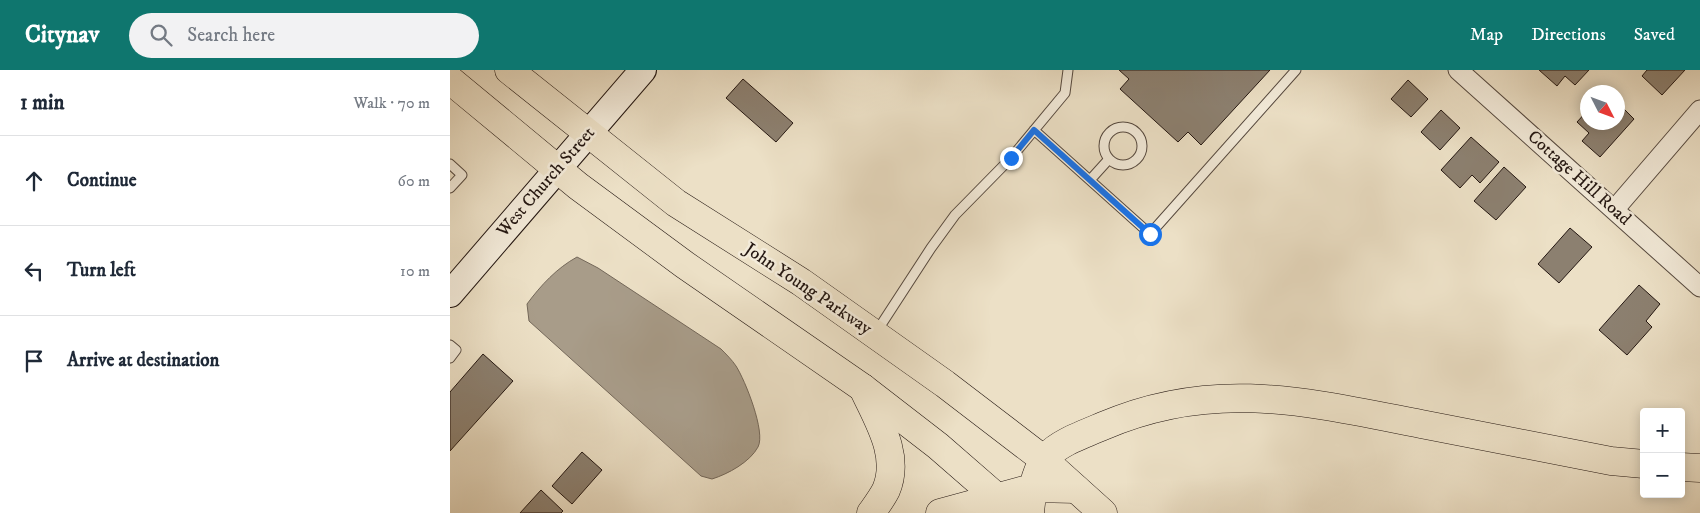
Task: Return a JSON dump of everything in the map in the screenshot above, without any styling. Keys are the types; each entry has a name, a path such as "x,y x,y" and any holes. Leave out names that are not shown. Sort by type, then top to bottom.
{"main road":[{"name":"John Young Parkway","path":"509,70 676,203 801,282 945,384 1043,459 1103,513"},
{"path":"450,80 557,169 685,265 863,388 938,446 1006,505"},
{"path":"863,388 888,442 891,462 886,490 871,513"},
{"path":"1031,501 1043,459 1068,440 1125,416 1178,401 1240,396 1319,404 1611,461 1640,464"},
{"path":"1685,467 1700,468"},
{"path":"940,513 1031,501 1076,489"}],"street":[{"name":"West Church Street","path":"453,284 643,70"},
{"name":"Cottage Hill Road","path":"1458,70 1700,288"},
{"path":"1614,210 1700,110"}],"lane":[{"path":"875,334 955,215 1034,130 1065,93 1068,70"},
{"path":"1034,130 1150,234 1296,70"},
{"path":"1122,126 1128,127 1139,135 1142,147 1137,159 1132,163 1120,165 1109,160 1103,148 1106,136 1110,131 1122,126"},
{"path":"1090,180 1109,160"},
{"path":"450,164 462,175 450,188"},
{"path":"450,345 456,350 450,358"}],"shaded area":[{"path":"577,257 598,268 721,349 733,362 749,394 757,418 760,440 758,447 750,458 731,471 712,479 701,476 529,321 527,304 550,278"}],"building":[{"path":"1119,70 1270,70 1201,145 1188,132 1178,142 1120,89 1129,79"},
{"path":"1539,70 1589,70 1575,85 1565,76 1557,86"},
{"path":"1647,70 1685,70 1662,95 1642,76"},
{"path":"743,79 793,123 776,142 726,98"},
{"path":"1408,80 1428,99 1411,117 1391,99"},
{"path":"1441,110 1460,128 1440,150 1421,132"},
{"path":"1625,110 1634,119 1625,129"},
{"path":"1586,130 1624,130 1600,157 1582,141 1589,133"},
{"path":"1471,137 1499,162 1480,183 1472,175 1460,188 1441,170"},
{"path":"1504,167 1526,187 1496,220 1474,201"},
{"path":"1570,228 1592,247 1559,283 1538,264"},
{"path":"1639,285 1660,304 1646,321 1652,327 1627,355 1599,330"},
{"path":"483,354 513,381 450,451 450,392"},
{"path":"582,452 602,470 572,504 552,486"},
{"path":"541,490 563,511 561,513 520,513"}],"route":[{"path":"1011,158 1034,130 1150,234"}]}
